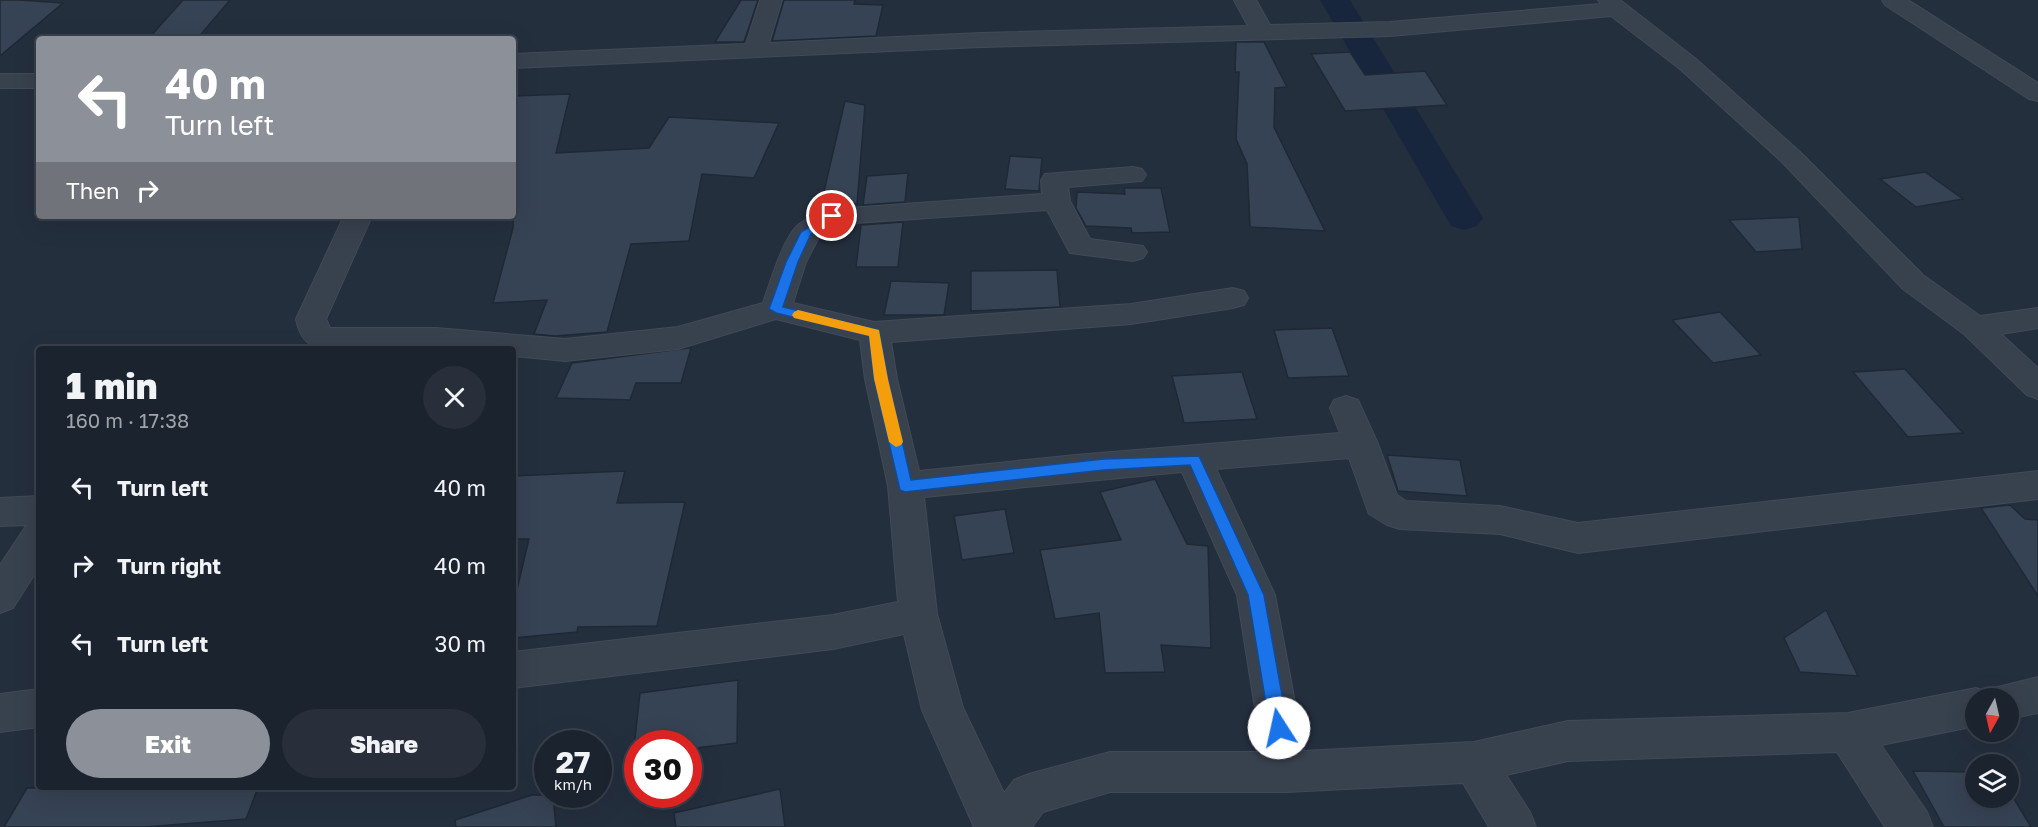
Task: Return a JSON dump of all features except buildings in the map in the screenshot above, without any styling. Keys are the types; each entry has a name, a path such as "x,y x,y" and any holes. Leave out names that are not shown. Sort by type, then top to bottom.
{"street":[{"path":"756,50 771,0"},
{"path":"1245,0 1263,32"},
{"path":"1893,0 2038,93"},
{"path":"516,61 756,50 1390,29 1612,5 1688,64 1790,156 1913,282 1975,327 2038,387"},
{"path":"0,81 36,81"},
{"path":"1133,175 1054,180 1056,201 1080,247 1133,252"},
{"path":"776,309 792,262 807,232 832,216 1056,201"},
{"path":"357,219 311,319 313,330 322,339 436,339 565,350 678,338 776,309 874,333 1131,314 1233,298"},
{"path":"1975,327 2038,318"},
{"path":"874,333 881,379 905,486 918,614 943,710 997,827"},
{"path":"1346,408 1382,504 1400,515 1500,520 1578,538 2038,485"},
{"path":"905,486 1104,464 1194,460 1361,444"},
{"path":"1194,460 1256,595 1287,772"},
{"path":"0,512 36,510"},
{"path":"0,597 36,541"},
{"path":"516,670 833,632 918,614"},
{"path":"2019,699 2038,695"},
{"path":"0,712 36,708"},
{"path":"1005,827 1029,795 1110,772 1287,772 1474,762 1569,741 1848,732 1965,709"},
{"path":"1848,732 1911,827"},
{"path":"1474,762 1514,827"}],"waterway":[{"path":"1335,0 1464,218"}],"slow traffic":[{"path":"798,315 874,333 881,379 896,442"}],"route":[{"path":"832,216 807,232 792,262 776,309 874,333 881,379 905,486 1104,464 1194,460 1256,595 1279,728"}]}
